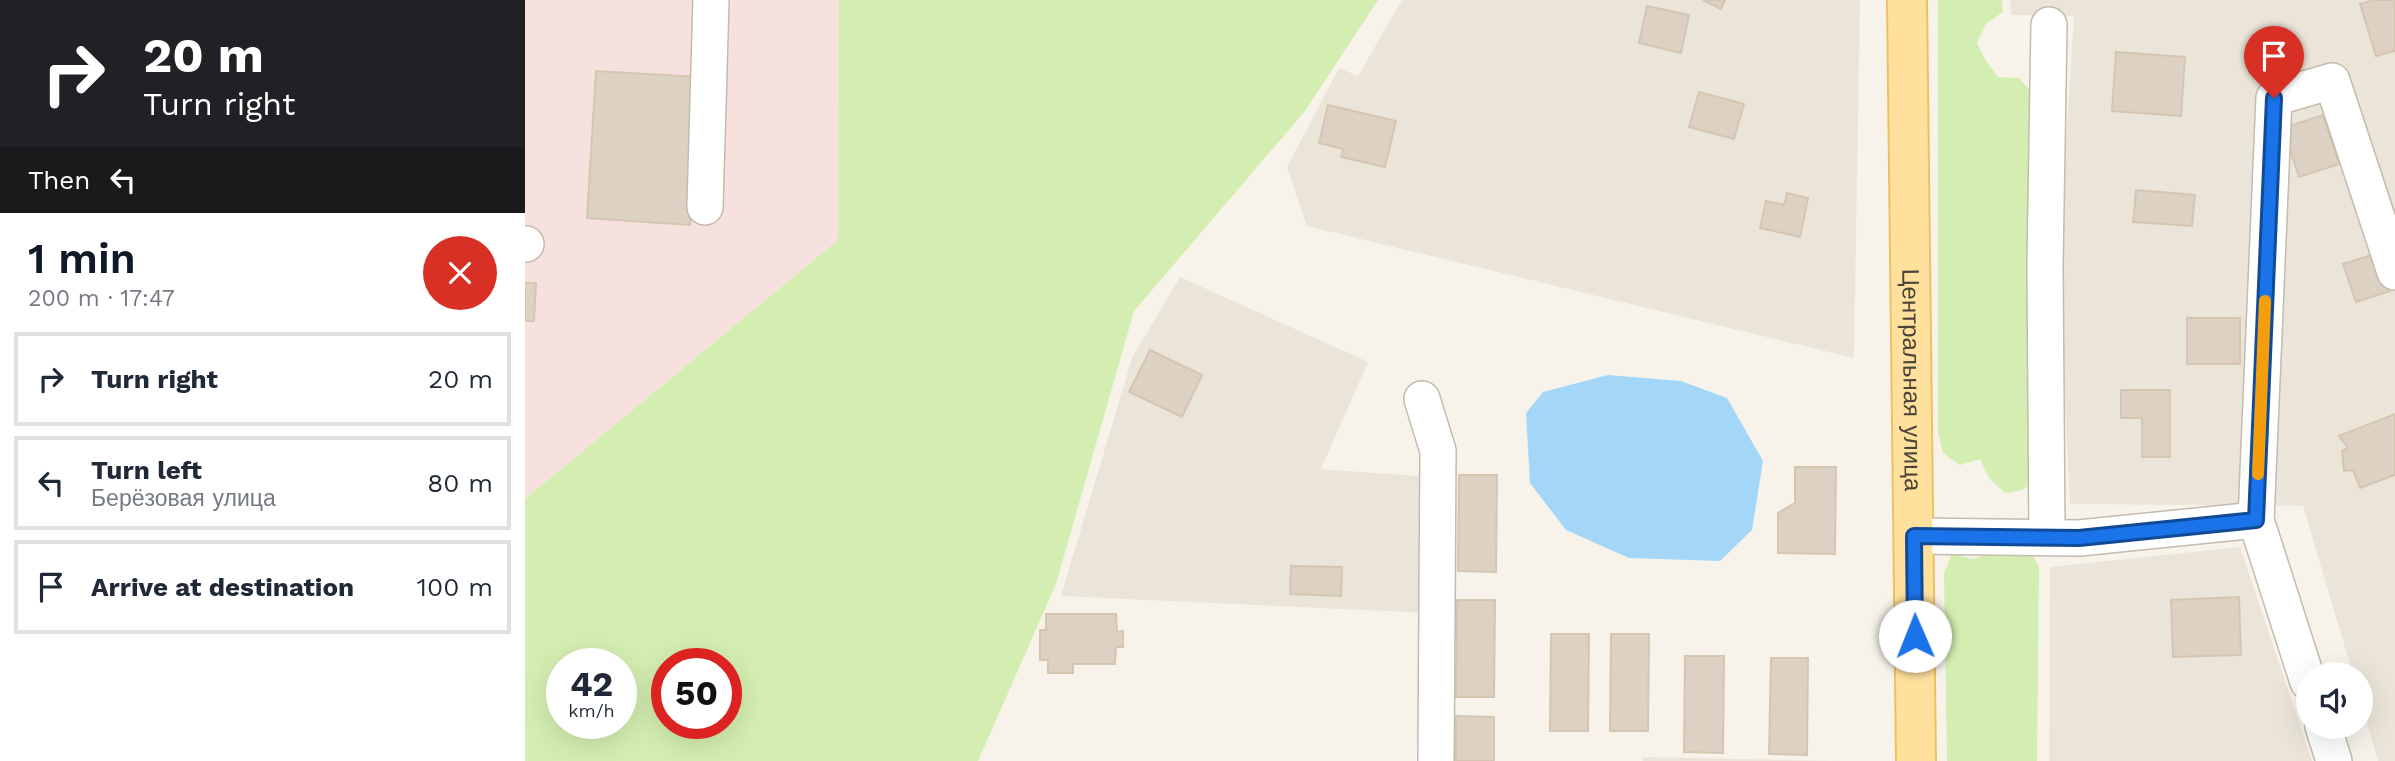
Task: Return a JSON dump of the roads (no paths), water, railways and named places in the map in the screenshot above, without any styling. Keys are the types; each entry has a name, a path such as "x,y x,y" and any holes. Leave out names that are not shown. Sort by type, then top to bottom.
{"main road":[{"name":"Центральная улица","path":"1907,0 1916,761"}],"street":[{"path":"705,207 711,0"},
{"path":"2047,537 2045,265 2049,25"},
{"path":"2302,662 2256,520 2274,98 2332,81 2395,272"},
{"path":"1422,399 1438,452 1436,761"},
{"path":"1914,536 2079,538 2256,520"},
{"path":"2327,739 2334,761"}],"water":[{"path":"1608,375 1681,381 1727,398 1763,461 1752,530 1720,561 1629,558 1566,530 1530,483 1526,413 1543,392"}]}
